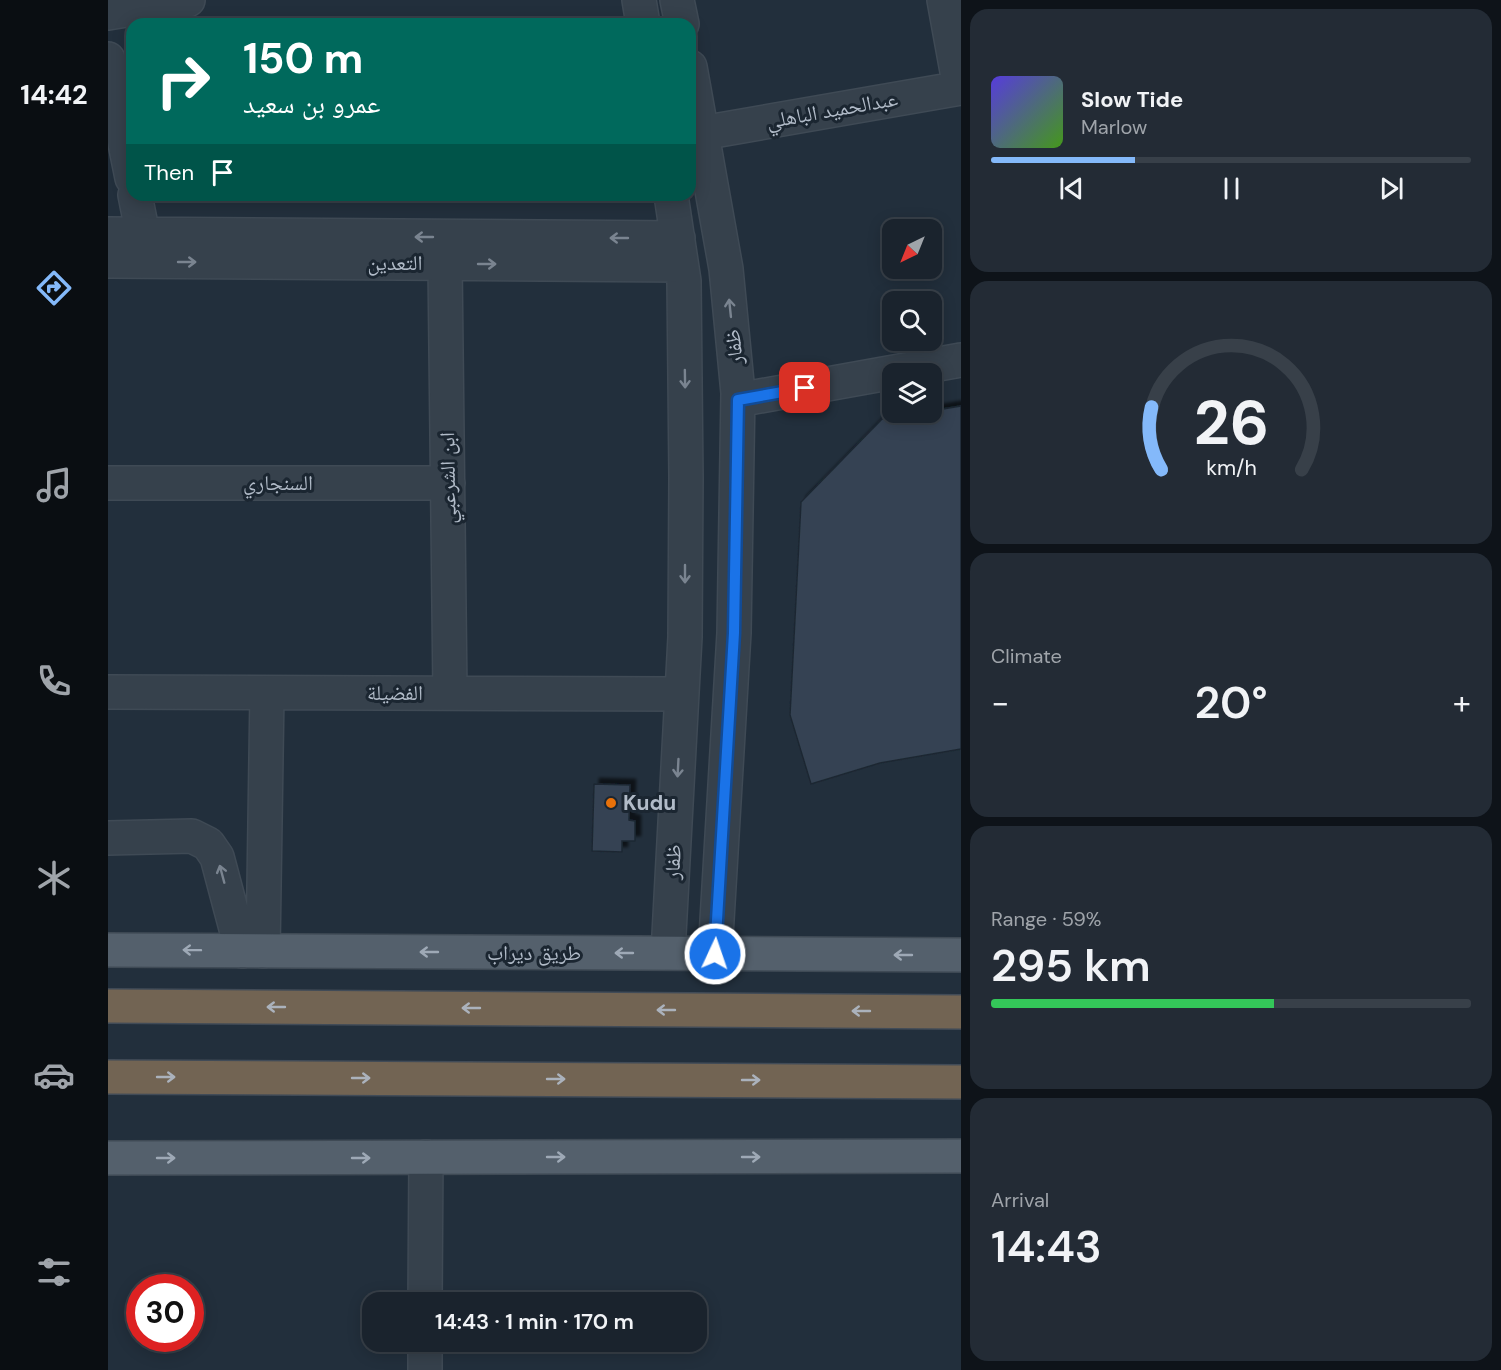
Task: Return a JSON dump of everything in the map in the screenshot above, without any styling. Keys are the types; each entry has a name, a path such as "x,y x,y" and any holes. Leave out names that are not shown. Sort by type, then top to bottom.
{"highway":[{"path":"108,1006 961,1012"},
{"path":"108,1077 961,1082"}],"main road":[{"name":"طريق ديراب","path":"108,950 961,955"},
{"path":"108,1158 961,1156"}],"street":[{"path":"108,13 188,0"},
{"path":"639,0 642,18"},
{"path":"677,0 681,18"},
{"path":"944,0 961,88"},
{"path":"108,59 126,148"},
{"name":"عبدالحميد الباهلي","path":"702,133 961,88"},
{"name":"ظفار","path":"696,100 726,269 738,400 734,633 715,954"},
{"path":"136,201 146,248"},
{"name":"ظفار","path":"668,953 685,637 686,467 680,252 673,201"},
{"name":"التعدين","path":"108,234 146,248 445,263 680,252"},
{"name":"التعدين","path":"108,261 146,248 680,252"},
{"name":"ابن الشرعبي","path":"445,263 450,693"},
{"path":"738,400 961,360"},
{"name":"السنجاري","path":"108,483 448,483"},
{"name":"الفضيلة","path":"108,692 681,694"},
{"path":"253,951 267,693"},
{"path":"108,838 192,836 208,844 217,856 253,951"},
{"path":"425,1292 426,1158"},
{"path":"425,1352 425,1370"}],"building":[{"path":"961,406 961,749 880,763 811,784 790,715 801,502 882,419 882,423 942,423 942,409"},
{"name":"Kudu","path":"594,784 630,785 629,820 635,821 635,841 622,841 622,852 592,851"}],"place":[{"name":"Kudu","path":"611,803"}],"route":[{"path":"715,954 734,633 738,400 805,388"}]}
